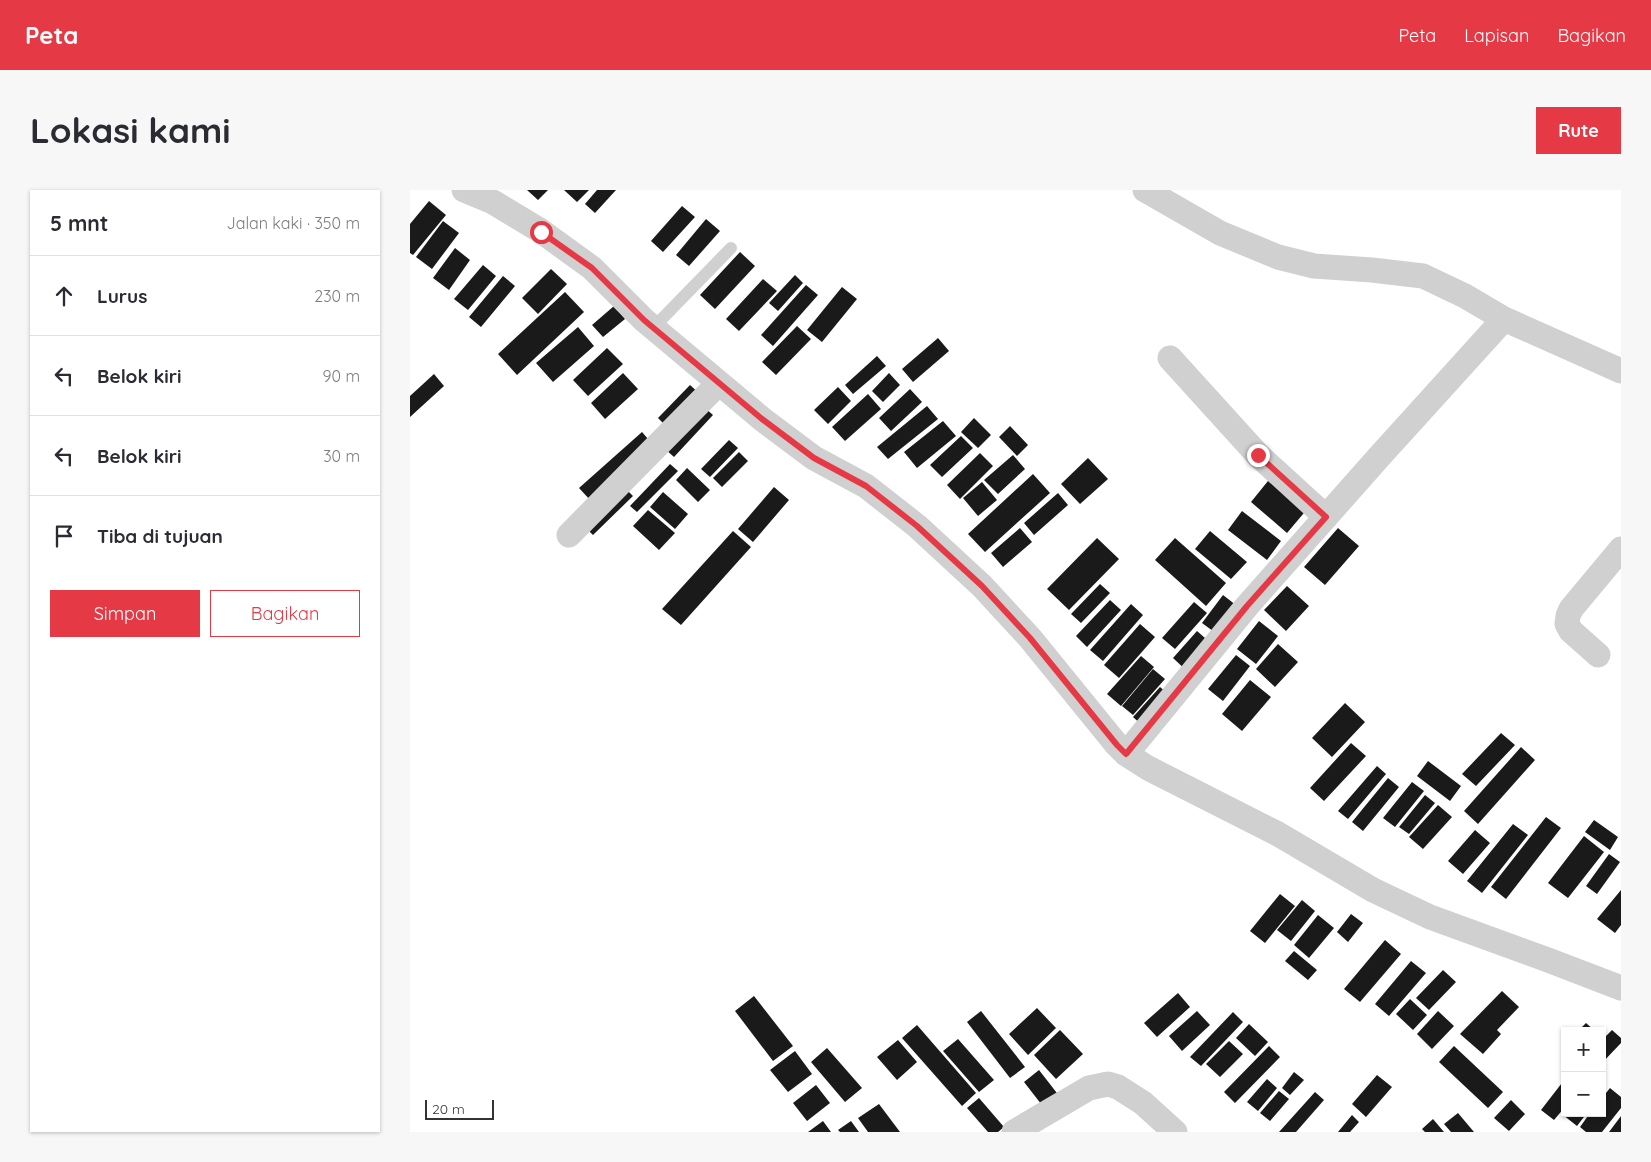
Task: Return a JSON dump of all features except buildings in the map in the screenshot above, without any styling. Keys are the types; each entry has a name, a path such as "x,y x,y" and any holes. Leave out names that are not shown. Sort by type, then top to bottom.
{"street":[{"path":"464,190 493,202 541,232 592,268 653,328 762,419 814,458 866,486 917,526 982,586 1024,632 1126,754 1148,768 1278,834 1373,890 1430,917 1621,988"},
{"path":"1145,190 1220,233 1278,258 1314,266 1423,276 1465,296 1504,319 1621,371"},
{"path":"1126,754 1247,606 1504,319"},
{"path":"1170,358 1258,455 1326,517"},
{"path":"569,535 719,383"},
{"path":"1598,655 1571,632 1567,624 1568,616 1571,609 1621,549"},
{"path":"1014,1132 1089,1088 1108,1084 1118,1087 1143,1103 1175,1132"}],"lane":[{"path":"653,328 730,248"}],"route":[{"path":"541,232 592,268 644,320 762,419 814,458 866,486 917,526 982,586 1030,638 1126,754 1247,606 1326,517 1258,455"}]}
